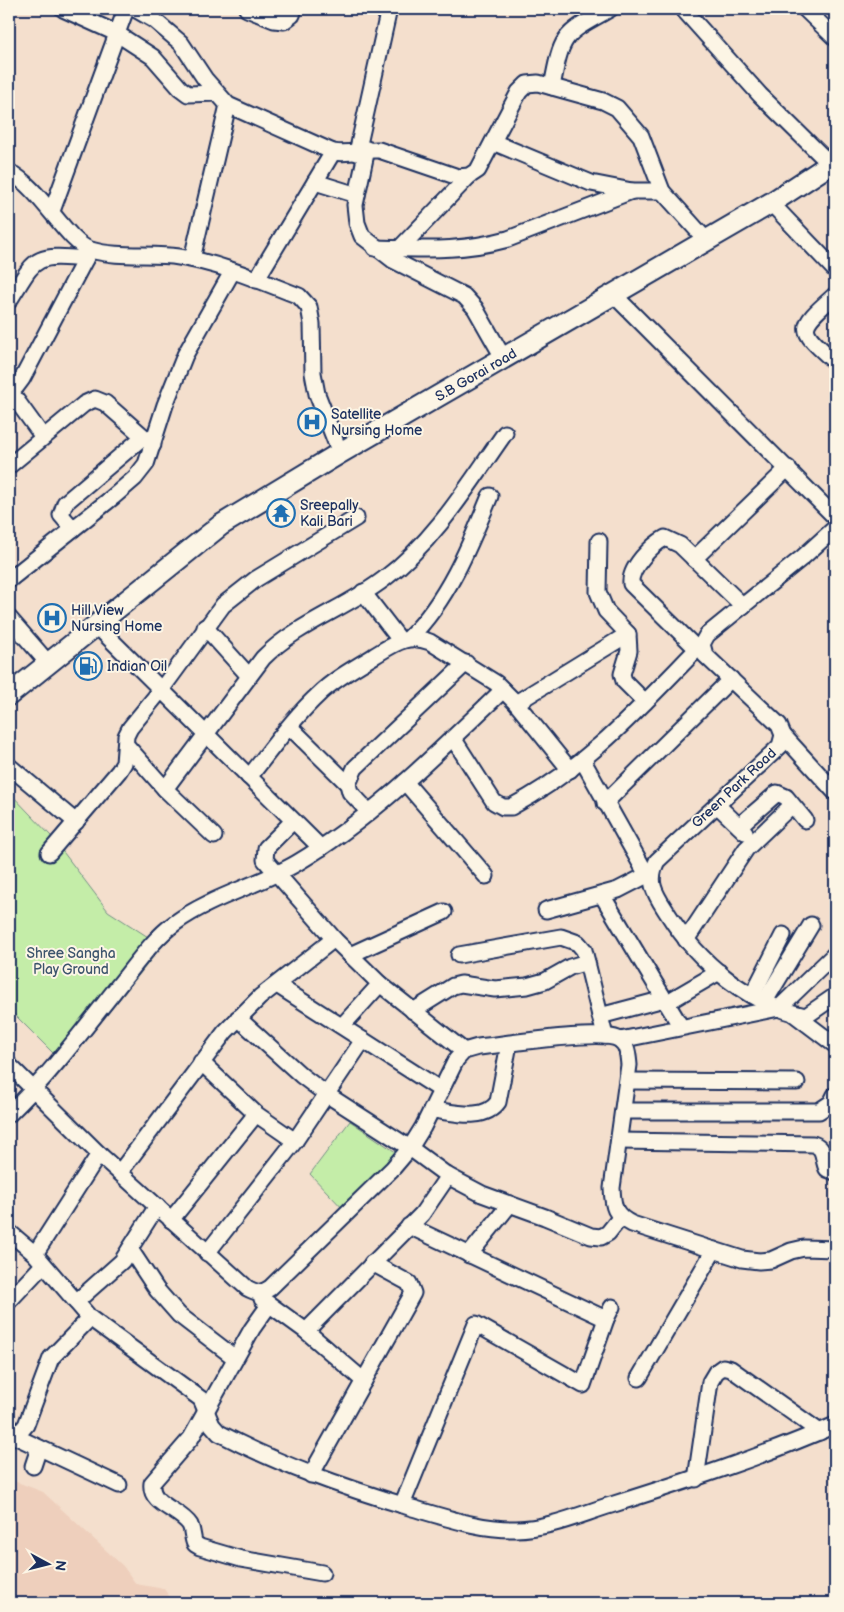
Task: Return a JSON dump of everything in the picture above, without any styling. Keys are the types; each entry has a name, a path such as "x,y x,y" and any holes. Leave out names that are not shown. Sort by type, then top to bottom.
{"street":[{"path":"63,9 116,33 153,57 180,88 188,94 216,93"},
{"path":"52,211 126,9"},
{"path":"135,9 154,20 181,43 216,93 228,105 333,152 345,154 379,150 458,177 469,176"},
{"path":"252,10 274,20 284,21 292,15 294,9"},
{"path":"389,9 362,151 356,205 357,224 362,236 393,260 464,296 475,308 504,359"},
{"path":"552,87 558,53 564,40 572,31 610,9"},
{"path":"683,9 760,95 833,163"},
{"path":"804,9 835,38"},
{"path":"400,248 469,176 478,170 519,92 527,84 538,83 603,101 617,108 641,136 662,191 707,241"},
{"path":"192,259 228,105"},
{"path":"493,142 591,183 632,191 662,191"},
{"path":"256,280 333,152"},
{"name":"S.B Gorai road","path":"9,695 221,525 340,453 707,241 833,163"},
{"path":"9,172 29,186 88,255"},
{"path":"315,182 357,195"},
{"path":"376,248 465,249 488,244 508,239 632,191"},
{"path":"771,203 835,270"},
{"path":"43,437 9,390 16,387 22,380 88,255"},
{"path":"9,301 30,270 40,260 56,256 88,255 192,259 299,296 309,307 317,394 340,453"},
{"path":"9,580 135,478 146,464 148,441 185,355 232,272"},
{"path":"614,295 835,517"},
{"path":"835,295 812,316 805,330 809,338 835,362"},
{"path":"9,466 84,404 94,399 105,403 148,441"},
{"path":"165,789 263,658 288,636 384,580 435,531 505,432"},
{"path":"73,529 61,514 65,504 148,441"},
{"path":"743,606 694,559 788,468"},
{"path":"249,777 318,694 336,680 405,639 425,622 454,574 490,496"},
{"path":"49,853 119,771 124,763 127,746 126,736 130,728 161,690 205,627 223,605 239,590 356,518"},
{"path":"453,738 494,802 503,807 511,807 570,770 606,742 699,647 707,635 803,557 835,528"},
{"name":"Green Park Road","path":"649,874 657,861 780,746 784,735 779,725 705,655 699,647 635,589 630,577 633,570 659,541 665,538 680,545 694,559"},
{"path":"600,541 598,592 606,611 628,634 630,642 622,674 624,681 645,702"},
{"path":"363,592 405,639"},
{"path":"9,618 48,663"},
{"path":"96,625 320,848"},
{"path":"205,627 249,676"},
{"path":"516,703 628,634"},
{"path":"405,639 419,638 430,642 466,663 503,690 516,703 570,770"},
{"path":"348,784 355,768 466,663"},
{"path":"605,803 730,679"},
{"path":"9,1114 34,1090 136,964 175,923 215,901 276,874 320,848 369,812 405,782 503,690"},
{"path":"290,727 348,784 350,792 369,812"},
{"path":"784,735 835,792"},
{"path":"127,746 165,789 214,836"},
{"path":"583,761 605,803 649,874 658,898 695,952 719,972 759,998 786,1011 835,1045"},
{"path":"9,766 76,822"},
{"path":"405,782 486,876"},
{"path":"739,826 773,794 781,794 805,820"},
{"path":"686,940 754,841 792,804"},
{"path":"717,805 754,841"},
{"path":"293,821 266,848 265,860 334,939 380,984 464,1051"},
{"path":"546,910 602,895 649,874"},
{"path":"602,895 681,1028"},
{"path":"350,955 444,912"},
{"path":"759,998 811,925"},
{"path":"759,998 783,935"},
{"path":"459,955 561,937 578,942 584,950 604,1036"},
{"path":"120,1172 200,1062 238,1018 260,997 334,939"},
{"path":"786,1011 835,954"},
{"path":"413,1011 453,986 472,985 495,988 527,986 545,981 570,967 587,962"},
{"path":"600,1016 665,1001 719,972"},
{"path":"342,1026 380,984"},
{"path":"277,985 441,1090"},
{"path":"255,1292 263,1293 277,1282 346,1216 410,1148 432,1110 456,1060 464,1051 478,1047 574,1036 604,1036 620,1040 786,1011 806,1016 835,996"},
{"path":"238,1018 302,1076 326,1094 410,1148 448,1176 482,1194 591,1236 600,1237 608,1233 620,1218"},
{"path":"207,1253 295,1141 363,1040"},
{"path":"620,1040 628,1050 627,1081 612,1188 612,1208 620,1218 632,1224 742,1259 771,1260 791,1251 804,1248 835,1249"},
{"path":"432,1110 483,1114 492,1110 498,1102 509,1044"},
{"path":"200,1062 256,1114 295,1141"},
{"path":"9,1065 99,1154 207,1253 247,1288 306,1331 364,1381"},
{"path":"627,1081 797,1082"},
{"path":"623,1111 819,1111 831,1103 835,1095"},
{"path":"171,1220 256,1114"},
{"path":"619,1141 814,1144 820,1146 823,1150 824,1164 827,1170 835,1172"},
{"path":"9,1300 39,1259 99,1154"},
{"path":"306,1331 431,1204 448,1176"},
{"path":"470,1255 510,1204"},
{"path":"76,1302 114,1270 130,1249 157,1206"},
{"path":"402,1505 476,1324 583,1385 609,1313 470,1255 409,1226"},
{"path":"9,1232 39,1259 90,1318 201,1399 212,1425 219,1433 257,1453 311,1475 402,1505 488,1528 516,1529 550,1524 696,1479 835,1425"},
{"path":"130,1249 157,1290 179,1315 235,1358"},
{"path":"639,1378 714,1250"},
{"path":"311,1475 413,1293 409,1283 372,1263"},
{"path":"269,1305 235,1358 191,1438 152,1483 151,1490 154,1497 186,1521 190,1526 195,1544 200,1547 242,1558 322,1573"},
{"path":"9,1434 20,1431 26,1425 51,1358 90,1318"},
{"path":"696,1479 710,1382 716,1372 723,1367 731,1369 820,1432"},
{"path":"9,1434 119,1485"},
{"path":"32,1466 39,1448"}],"shaded area":[{"path":"9,1479 43,1492 123,1566 136,1584 164,1589 174,1603 9,1603"}],"green space":[{"name":"Shree Sangha Play Ground","path":"9,792 51,836 108,911 162,946 66,1066 9,1009"},
{"path":"350,1121 400,1155 347,1213 310,1174"}],"place":[{"name":"Satellite Nursing Home","path":"312,422"},
{"name":"Sreepally Kali Bari","path":"281,513"},
{"name":"Hill View Nursing Home","path":"52,618"},
{"name":"Indian Oil","path":"88,666"}]}
